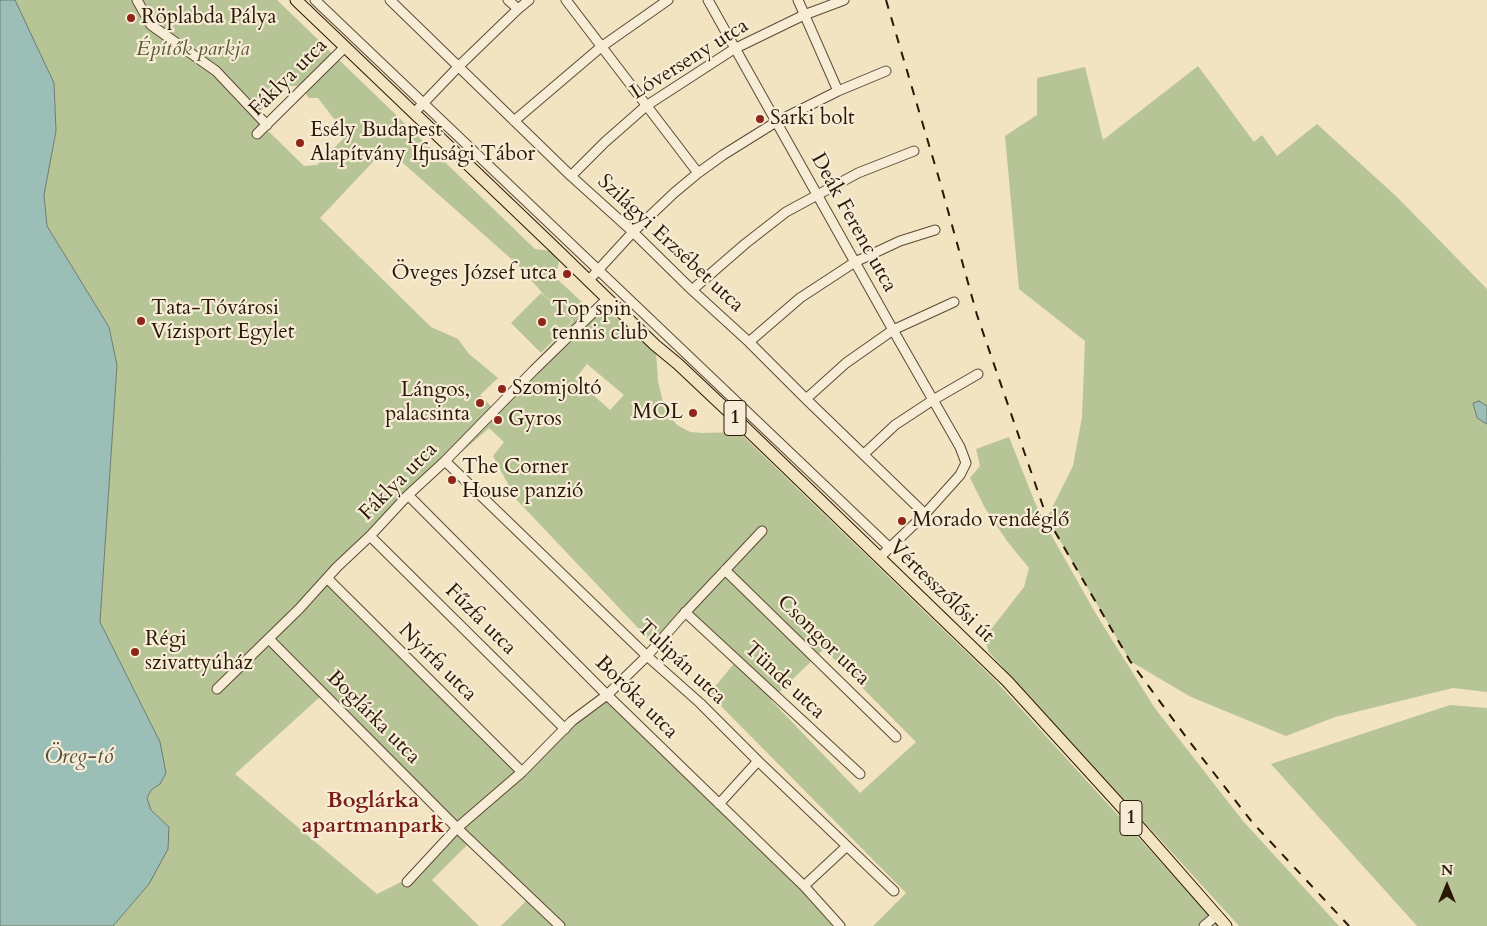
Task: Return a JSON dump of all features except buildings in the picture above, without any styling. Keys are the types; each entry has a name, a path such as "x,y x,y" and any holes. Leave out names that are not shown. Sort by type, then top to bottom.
{"main road":[{"name":"Vértesszőlősi út","path":"296,0 655,345 730,413 1007,681 1217,915"},
{"name":"1","path":"1217,915 1226,926"}],"street":[{"path":"137,0 151,25 216,71 267,124"},
{"name":"Vértesszőlősi út","path":"315,0 890,548"},
{"name":"Szilágyi Erzsébet utca","path":"390,0 571,176 634,232 692,290 749,342 806,400 925,514"},
{"path":"508,0 518,9"},
{"path":"414,112 459,66 529,0"},
{"path":"566,0 698,173"},
{"path":"514,121 600,46 668,0"},
{"name":"Deák Ferenc utca","path":"708,0 892,330 960,447 966,463 960,476 925,514"},
{"path":"798,0 838,92"},
{"name":"Lóverseny utca","path":"571,176 605,142 646,106 734,49 804,15 844,0"},
{"name":"Fáklya utca","path":"257,134 345,47"},
{"path":"589,280 634,232 698,173 723,155 776,122 886,71"},
{"path":"692,290 745,244 786,212 858,173 914,151"},
{"path":"749,342 800,298 854,262 900,241 935,230"},
{"name":"Fáklya utca","path":"217,689 370,536 408,495 445,461 607,299"},
{"path":"806,400 846,363 892,330 954,302"},
{"path":"864,454 895,425 978,374"},
{"name":"Tulipán utca","path":"445,461 647,656 700,703 894,892"},
{"path":"821,502 831,491"},
{"name":"Boróka utca","path":"408,495 607,695 804,886 840,926"},
{"path":"879,558 925,514"},
{"path":"407,882 457,828 522,772 585,710 607,695 647,656 685,612 762,531"},
{"name":"Fűzfa utca","path":"370,536 565,729"},
{"name":"Csongor utca","path":"726,570 896,737"},
{"name":"Nyírfa utca","path":"327,578 522,772"},
{"name":"Tünde utca","path":"685,612 860,774"},
{"name":"Boglárka utca","path":"269,638 457,828 560,926"},
{"path":"719,804 758,761"},
{"path":"804,886 848,846"},
{"path":"1204,926 1217,915"}],"green space":[{"name":"Építők parkja","path":"15,0 277,0 535,249 551,251 559,262 555,277 597,316 608,310 656,352 658,381 663,402 677,425 690,432 739,432 993,678 1219,926 873,926 906,893 709,694 736,661 689,612 656,647 516,499 493,456 504,442 489,428 446,466 327,581 522,772 607,695 642,733 847,926 501,926 526,901 467,845 432,880 479,926 113,926 149,884 169,827 151,810 147,798 151,790 160,784 160,742 100,622 117,365 109,327 47,226 44,195 56,131 54,83","holes":["291,86 300,86 309,98 318,98 341,128 343,139 317,165 304,166 254,117 263,108 263,105 282,87 284,89","386,148 518,265 545,296 573,321 492,407 480,395 498,378 469,354 458,339 431,327 320,218","587,364 624,395 610,410 575,379","824,649 916,742 860,793 771,700","321,696 454,827 405,880 377,894 235,774"]},
{"path":"1198,66 1254,142 1262,135 1277,156 1317,124 1397,197 1487,289 1487,692 1453,688 1335,717 1286,736 1191,697 1130,661 1047,518 1073,466 1082,417 1085,341 1019,289 1005,136 1037,115 1037,78 1085,67 1103,140"},
{"name":"Top spin tennis club","path":"541,293 572,321 541,353 511,323"},
{"path":"1009,437 1036,505 1053,538 1096,614 1154,707 1243,821 1339,926 1239,926 988,651 985,637 1024,587 1029,568 1007,541 985,508 970,478 980,466 976,449"},
{"path":"1450,705 1487,708 1487,926 1417,926 1271,764"}],"water":[{"name":"Öreg-tó","path":"0,0 15,0 54,83 56,131 44,195 47,226 109,327 117,365 100,622 160,742 166,773 160,784 151,790 147,798 151,810 169,827 168,849 149,884 113,926 0,926"},
{"path":"1479,401 1487,406 1487,424 1477,418 1473,403"}],"railway":[{"path":"886,0 977,315 1047,518 1130,661 1189,741 1252,822 1349,926"}],"place":[{"name":"Röplabda Pálya","path":"131,18"},
{"name":"Sarki bolt","path":"760,119"},
{"name":"Esély Budapest Alapítvány Ifjusági Tábor","path":"300,143"},
{"name":"Öveges József utca","path":"567,274"},
{"name":"Tata-Tóvárosi Vízisport Egylet","path":"141,321"},
{"name":"Top spin tennis club","path":"542,322"},
{"name":"Szomjoltó","path":"502,389"},
{"name":"Lángos, palacsinta","path":"480,403"},
{"name":"MOL","path":"693,413"},
{"name":"Gyros","path":"498,420"},
{"name":"The Corner House panzió","path":"452,480"},
{"name":"Morado vendéglő","path":"902,521"},
{"name":"Régi szivattyúház","path":"135,652"}],"district":[{"name":"Boglárka apartmanpark","path":"373,814"}]}
